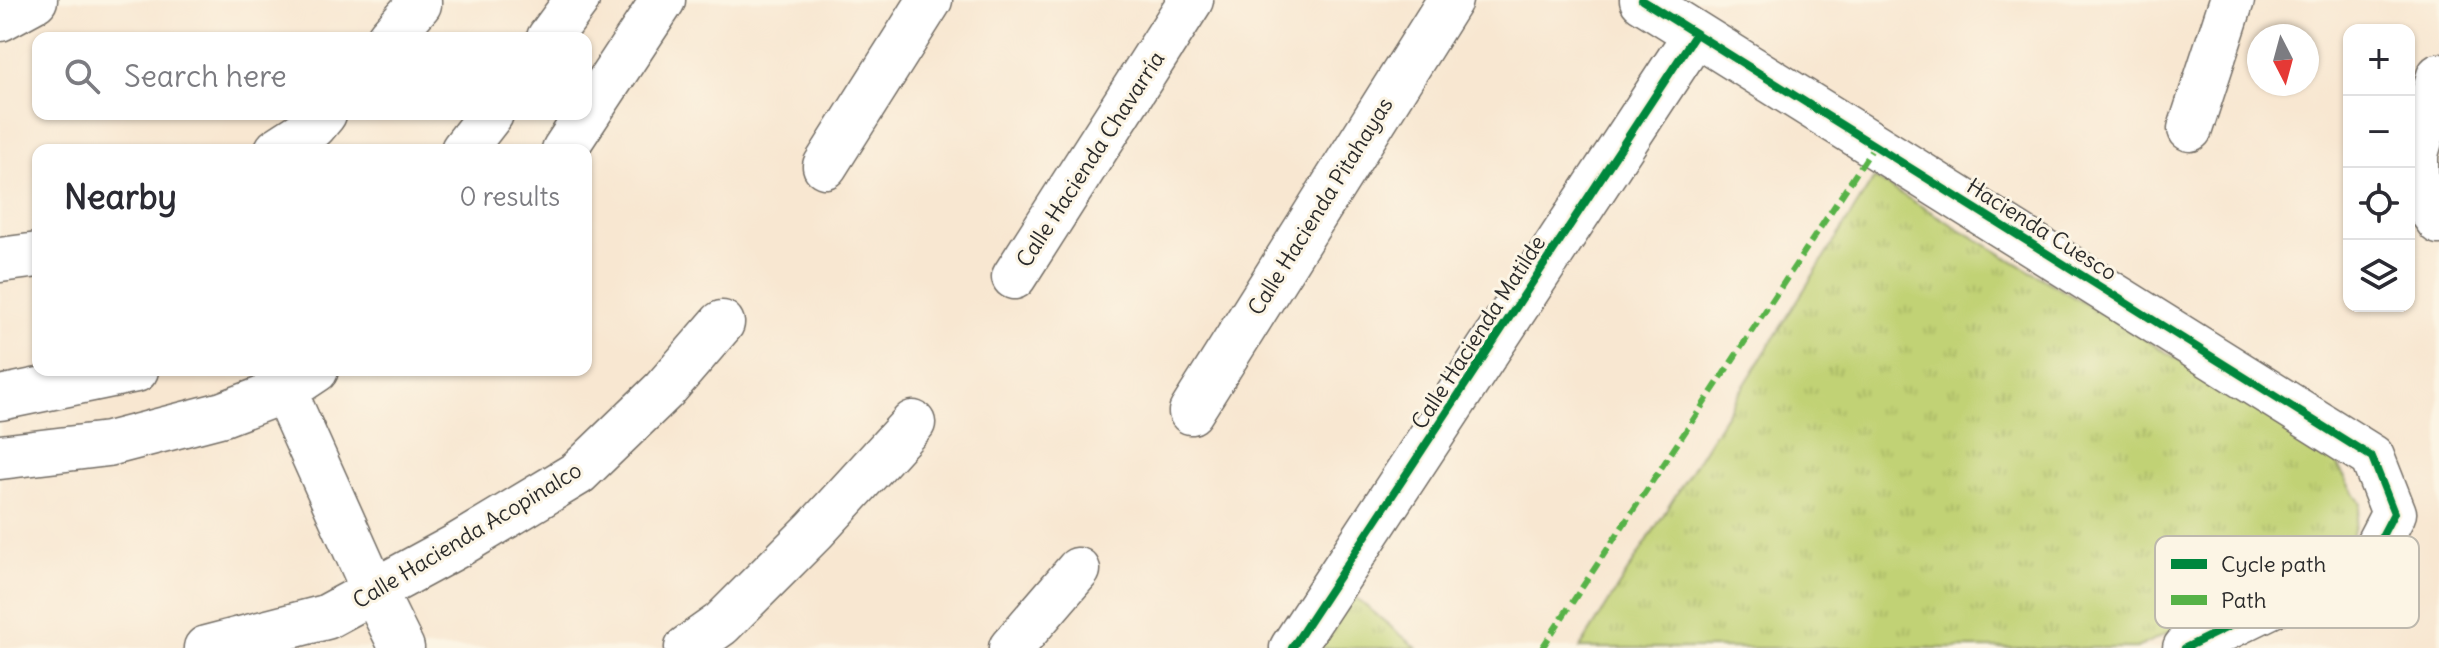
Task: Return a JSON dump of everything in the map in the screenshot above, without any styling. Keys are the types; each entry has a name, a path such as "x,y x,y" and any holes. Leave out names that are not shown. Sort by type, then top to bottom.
{"street":[{"path":"0,19 35,0"},
{"path":"394,32 419,4 419,0"},
{"path":"553,32 577,0"},
{"path":"592,108 663,0"},
{"path":"825,166 930,0"},
{"name":"Calle Hacienda Chavarría","path":"1014,277 1191,0"},
{"name":"Calle Hacienda Pitahayas","path":"1191,412 1450,0"},
{"name":"Hacienda Cuesco","path":"1642,0 2372,457 2394,513 2382,536"},
{"path":"2190,129 2232,0"},
{"name":"Calle Hacienda Matilde","path":"1292,648 1695,35"},
{"path":"2439,76 2416,154 2416,189 2439,222"},
{"path":"286,144 319,120"},
{"path":"468,144 486,120"},
{"path":"568,144 584,120"},
{"path":"0,260 32,256"},
{"name":"Calle Hacienda Acopinalco","path":"206,648 326,617 455,547 578,473 664,390 722,323"},
{"path":"0,398 107,376"},
{"path":"0,457 108,444 223,414 292,377 374,591 402,648"},
{"path":"687,648 721,624 805,540 913,423"},
{"path":"1011,648 1041,617 1078,570"},
{"name":"Hacienda Cuesco","path":"2185,648 2226,628"}],"green space":[{"path":"1874,178 2327,448 2361,504 2352,536 2155,536 2155,628 2178,628 2137,648 1580,648"},
{"path":"1352,595 1417,648 1315,648"}],"marked path":[{"path":"1542,648 1875,145"}],"cycle path":[{"path":"1642,0 2372,457 2394,513 2382,536"},
{"path":"1292,648 1695,35"},
{"path":"2185,648 2226,628"}]}
